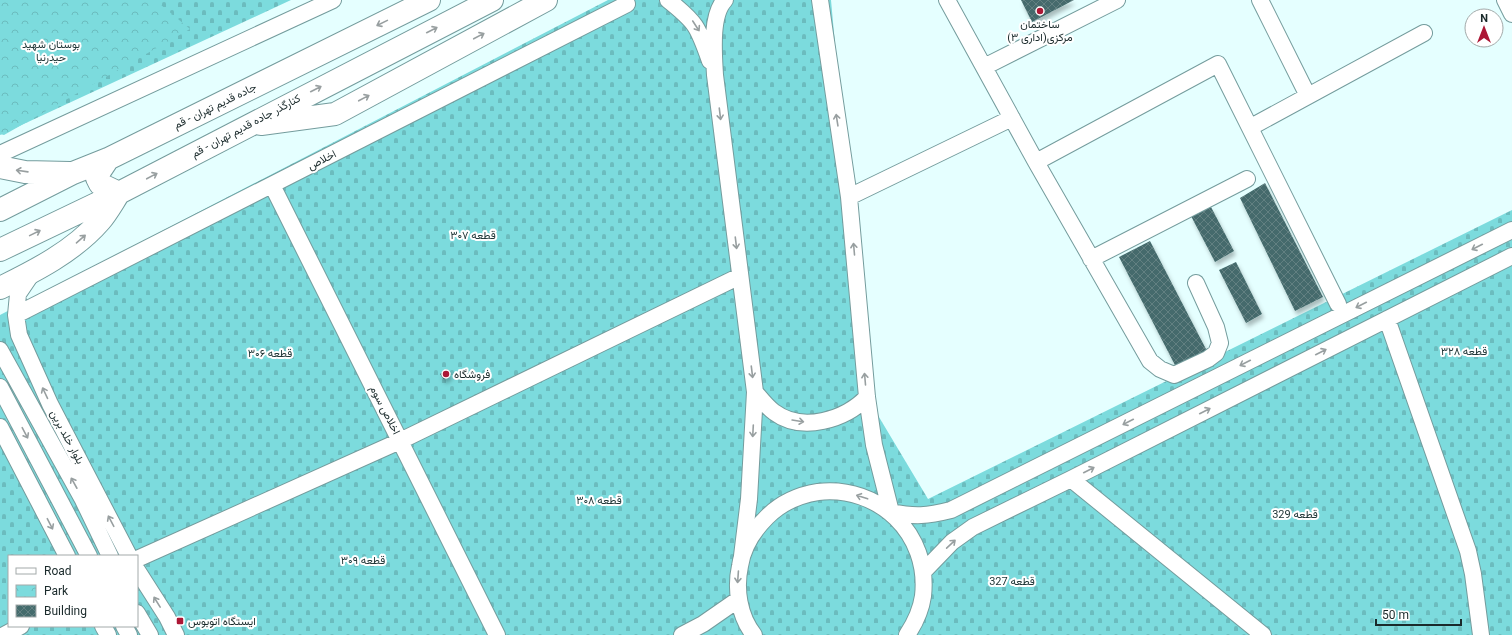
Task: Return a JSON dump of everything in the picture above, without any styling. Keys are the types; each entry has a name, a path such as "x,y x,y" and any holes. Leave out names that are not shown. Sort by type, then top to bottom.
{"highway":[{"name":"جاده قدیم تهران - قم","path":"0,210 73,173 108,159 429,0"},
{"name":"کنارگذر جاده قدیم تهران - قم","path":"0,250 119,193 492,0"},
{"path":"246,126 335,114 546,0"},
{"path":"0,288 33,272 77,242 100,221 119,193 100,184 97,178 108,159"},
{"path":"0,167 25,172 73,173"}],"street":[{"path":"0,154 333,0"},
{"path":"668,0 690,17 699,29 715,76"},
{"path":"725,0 722,3 715,24 713,43 715,76 755,392 749,499 742,556 737,577 739,599 747,633"},
{"path":"812,0 821,16"},
{"path":"820,0 821,16 849,197 867,397 874,445 890,512"},
{"path":"948,0 1036,162 1150,361 1160,370 1174,376 1208,360 1216,353 1220,343 1216,327 1196,283"},
{"path":"984,67 1117,0"},
{"path":"1260,0 1308,96"},
{"path":"1505,0 1512,14"},
{"name":"اخلاص","path":"16,315 627,4"},
{"path":"1251,127 1424,33"},
{"path":"1036,162 1218,64 1251,127 1338,304"},
{"path":"849,197 1012,118"},
{"path":"1092,259 1247,179"},
{"name":"اخلاص سوم","path":"272,185 497,635"},
{"path":"890,512 911,516 927,516 951,510 1512,230"},
{"path":"923,572 952,542 973,526 1071,479 1512,256"},
{"name":"بلوار خلد برین","path":"33,272 18,294 16,315 18,335 50,404 128,555"},
{"path":"138,559 400,441 740,276"},
{"path":"1387,319 1468,551 1473,574 1481,635"},
{"path":"0,350 83,500 110,555"},
{"path":"0,387 88,555"},
{"path":"755,392 774,412 786,419 808,422 827,421 841,416 858,407 867,397"},
{"path":"0,428 66,555"},
{"path":"1071,479 1263,635"},
{"path":"742,556 755,529 777,507 804,494 834,491 864,497 890,512 906,528 917,548 923,572 923,596 916,620 907,635"},
{"path":"138,572 167,617 176,635"},
{"path":"682,635 703,624 739,599"},
{"path":"138,615 150,635"},
{"path":"4,635 19,627"}],"green space":[{"name":"بوستان شهید حیدرنیا","path":"0,0 291,0 0,135"},
{"name":"بوستان شهید حیدرنیا","path":"0,0 155,0 190,29 4,135 0,134"},
{"path":"608,0 831,0 867,397 928,499 1512,210 1512,635 0,635 0,315"}],"building":[{"name":"ساختمان مرکزی(اداری ۳)","path":"1021,0 1074,0 1032,22"},
{"path":"1265,183 1323,297 1295,311 1240,198"},
{"path":"1211,207 1234,251 1215,262 1191,216"},
{"path":"1150,241 1207,351 1176,367 1119,257"},
{"path":"1236,262 1262,314 1246,323 1219,270"},
{"name":"فروشگاه","path":"447,369 451,375 444,380 440,374"}],"place":[{"name":"ساختمان مرکزی(اداری ۳)","path":"1040,11"},
{"name":"فروشگاه","path":"446,374"},
{"name":"ایستگاه اتوبوس","path":"180,621"}],"park label":[{"name":"قطعه ۳۰۷","path":"473,235"},
{"name":"قطعه ۳۲۸","path":"1464,351"},
{"name":"قطعه ۳۰۶","path":"270,353"},
{"name":"قطعه ۳۰۸","path":"599,500"},
{"name":"قطعه 329","path":"1295,514"},
{"name":"قطعه ۳۰۹","path":"363,560"},
{"name":"قطعه 327","path":"1012,581"}]}
